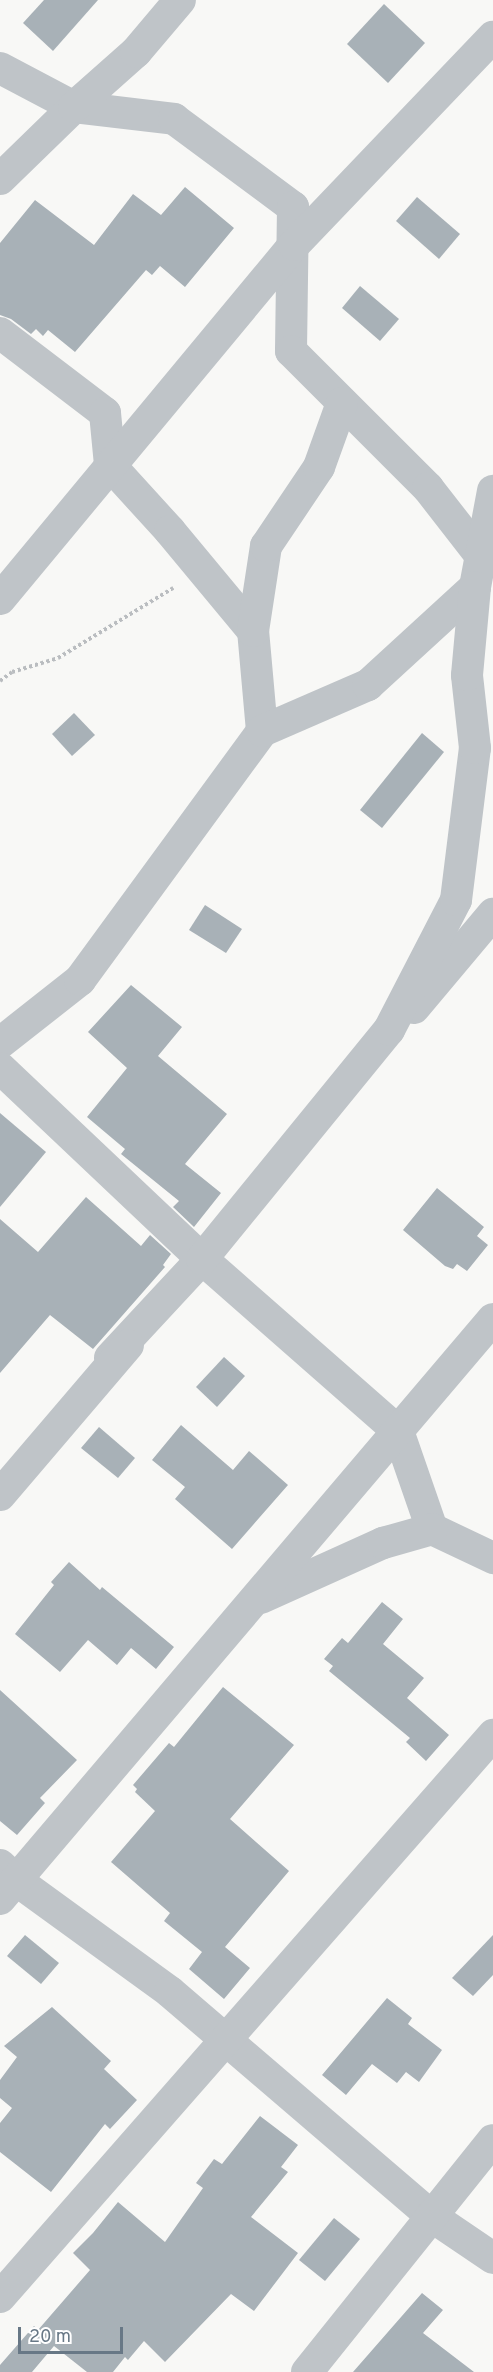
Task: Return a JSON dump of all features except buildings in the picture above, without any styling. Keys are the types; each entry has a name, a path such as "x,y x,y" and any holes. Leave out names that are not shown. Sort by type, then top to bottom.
{"street":[{"path":"0,179 74,107 136,52 180,0"},
{"path":"0,599 294,246 493,37"},
{"path":"0,68 74,107 174,120 293,207 291,351 428,488 481,556"},
{"path":"0,333 105,413 110,465 254,632"},
{"path":"262,731 254,632 266,546 319,467 342,403"},
{"path":"110,1358 202,1259 389,1030 456,900 475,748 467,675 475,587 493,491"},
{"path":"0,1043 80,980 262,731 368,685 475,587"},
{"path":"0,1495 493,914"},
{"path":"0,1068 202,1259 398,1431 432,1528"},
{"path":"493,1319 252,1602 5,1882 170,1992 431,2216 493,2259"},
{"path":"252,1602 383,1543 432,1528 493,1558"},
{"path":"0,2297 493,1735"},
{"path":"307,2372 493,2140"}],"path":[{"path":"0,681 12,672 58,658 202,570"}]}
